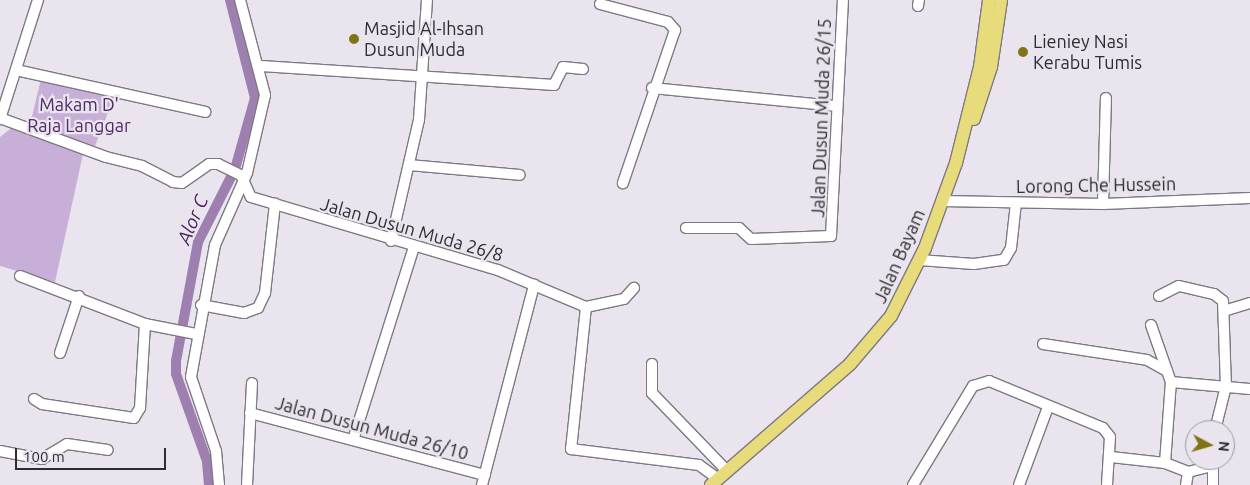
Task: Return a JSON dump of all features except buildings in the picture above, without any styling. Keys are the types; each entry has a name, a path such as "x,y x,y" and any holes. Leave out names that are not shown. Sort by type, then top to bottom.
{"main road":[{"path":"956,163 992,67 1001,0"},
{"name":"Jalan Bayam","path":"719,479 870,342 890,316 919,260 956,163 980,67 988,4"}],"street":[{"path":"38,0 0,118 106,157 142,166 173,182 186,181 211,163 224,167 242,178"},
{"path":"219,485 216,450 191,376 193,333 215,244 242,178 265,95 261,66 240,0"},
{"path":"391,242 409,165 422,77 427,0"},
{"name":"Jalan Dusun Muda 26/15","path":"686,228 739,228 751,239 827,239 833,227 842,0"},
{"path":"600,4 673,25 674,42 661,60 623,183"},
{"path":"261,66 554,85 563,67 583,69"},
{"path":"16,70 205,112"},
{"path":"652,88 837,106"},
{"path":"1103,204 1106,98"},
{"path":"409,165 520,176"},
{"name":"Jalan Dusun Muda 26/8","path":"242,178 249,196 391,242 414,247 534,285 586,308"},
{"name":"Lorong Che Hussein","path":"942,201 1103,204 1250,198"},
{"path":"919,260 974,264 1004,260 1011,248 1016,203"},
{"path":"201,305 244,313 258,308 266,292 275,204"},
{"path":"354,437 414,247"},
{"path":"20,276 79,296 145,324 193,333"},
{"path":"483,480 534,285"},
{"path":"634,288 624,299 586,308 571,449 699,465 719,479"},
{"path":"1159,296 1168,289 1191,288 1214,294 1227,310 1226,386 1218,420"},
{"path":"60,353 79,296"},
{"path":"1227,310 1250,303"},
{"path":"34,398 42,404 134,418 140,408 145,324"},
{"path":"1151,325 1165,370 1171,382 1165,462"},
{"path":"1043,344 1147,360 1165,370"},
{"path":"652,364 652,393 719,479"},
{"path":"913,485 980,381 998,384 1048,407 1103,428 1110,437 1111,457 1107,485"},
{"path":"1171,382 1250,389"},
{"path":"246,485 252,383"},
{"path":"1019,485 1048,407"},
{"name":"Jalan Dusun Muda 26/10","path":"250,413 354,437 483,480"},
{"path":"0,451 42,459 67,444 108,450"},
{"path":"1111,457 1165,462 1188,472 1193,470"},
{"path":"1212,470 1212,485"},
{"path":"1186,485 1188,472"}],"green space":[{"name":"Makam D' Raja Langgar","path":"41,79 114,97 95,146 30,125"},
{"name":"Makam D' Raja Langgar","path":"14,126 83,154 55,282 0,266 0,137"}],"waterway":[{"name":"Alor C","path":"209,485 207,461 176,374 176,361 198,242 235,169 255,98 230,0"}],"place":[{"name":"Masjid Al-Ihsan Dusun Muda","path":"354,39"},
{"name":"Lieniey Nasi Kerabu Tumis","path":"1023,52"}]}
